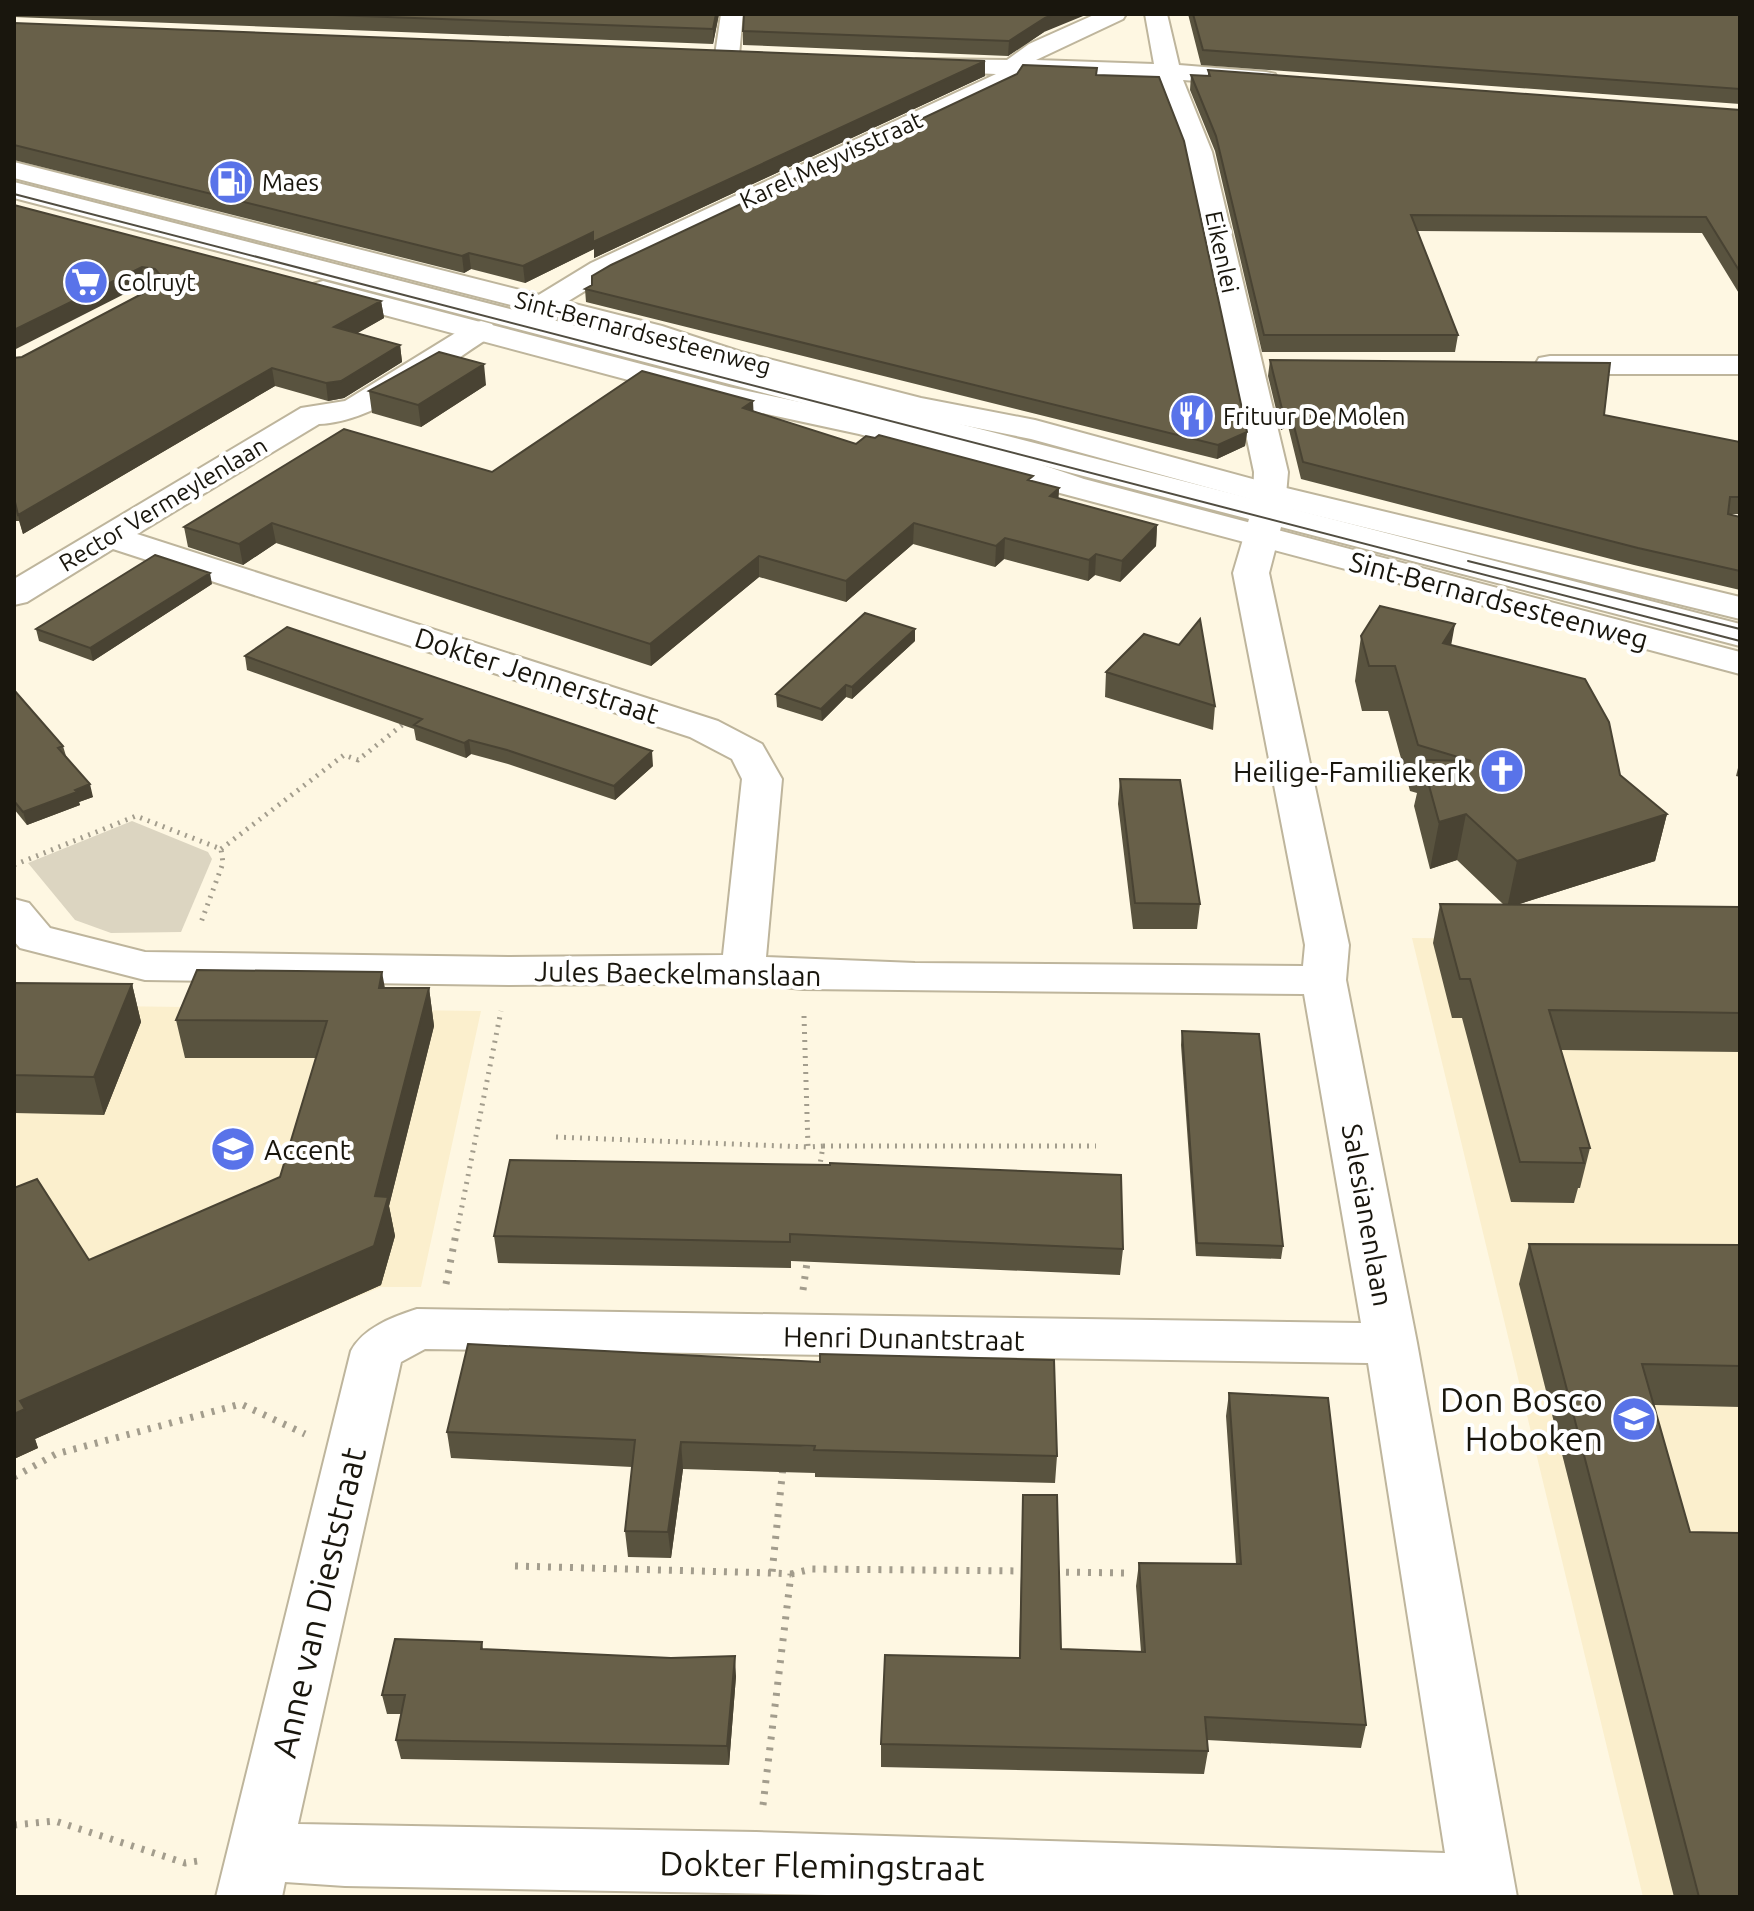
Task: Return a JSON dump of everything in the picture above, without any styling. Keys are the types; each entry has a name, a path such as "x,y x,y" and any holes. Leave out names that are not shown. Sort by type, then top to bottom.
{"street":[{"path":"732,14 719,54 758,56"},
{"name":"Karel Meyvisstraat","path":"542,305 601,269 1006,78 1010,67 1027,55 1115,14"},
{"name":"Eikenlei","path":"1156,14 1168,72 1199,152 1271,472 1266,515"},
{"path":"900,62 1168,72 1284,81"},
{"name":"Sint-Bernardsesteenweg","path":"14,170 651,332 773,369 949,414 1035,430 1266,515 1740,663"},
{"path":"14,190 1740,635"},
{"name":"Sint-Bernardsesteenweg","path":"14,209 203,263 445,320 726,396 1266,515 1740,608"},
{"name":"Rector Vermeylenlaan","path":"312,415 311,407 317,399 445,320"},
{"name":"Rector Vermeylenlaan","path":"19,586 111,537 312,415 336,414 356,408 481,330"},
{"path":"386,356 424,365"},
{"path":"1246,364 1278,364"},
{"path":"1517,365 1740,365"},
{"name":"Salesianenlaan","path":"1266,515 1251,573 1327,945 1324,980 1391,1343 1483,1890"},
{"name":"Dokter Jennerstraat","path":"111,537 704,729 748,752 762,779 746,969"},
{"name":"Jules Baeckelmanslaan","path":"24,925 145,966 509,971 746,969 803,975 1324,980"},
{"name":"Henri Dunantstraat","path":"427,1329 797,1337 1391,1343"},
{"name":"Anne van Dieststraat","path":"254,1874 377,1351 427,1329"},
{"name":"Dokter Flemingstraat","path":"254,1874 345,1857 756,1862 1483,1890"}],"path":[{"path":"221,849 344,755 358,760 417,714"},
{"path":"14,865 136,816 221,849"},
{"path":"184,967 223,863 221,849"},
{"path":"427,1329 509,971"},
{"path":"803,975 808,1147"},
{"path":"556,1137 808,1147 1096,1146"},
{"path":"819,1176 823,1146"},
{"path":"797,1337 809,1249"},
{"path":"14,1477 56,1454 241,1404 306,1435"},
{"path":"772,1573 783,1463"},
{"path":"515,1566 791,1574 812,1569 1032,1572"},
{"path":"1047,1572 1126,1573"},
{"path":"756,1862 791,1574"},
{"path":"14,1825 55,1821 185,1863 254,1874"}],"shaded area":[{"path":"132,821 208,852 212,859 181,932 111,933 75,920 28,863"},
{"name":"Don Bosco Hoboken","path":"1412,938 1740,941 1740,1897 1643,1897"},
{"name":"Accent","path":"14,1007 481,1011 421,1287 381,1287 349,1300 33,1439 38,1448 14,1459"}],"building":[{"path":"306,14 716,14 713,29"},
{"path":"744,14 1055,14 1009,41 743,31"},
{"path":"1193,14 1740,14 1740,89 1203,50"},
{"path":"14,23 985,61 593,242 593,232 523,266 469,253 462,256 14,145"},
{"path":"1023,65 1097,68 1096,75 1159,77 1184,141 1247,432 1218,445 585,289 592,285 592,276 611,265 1017,74"},
{"path":"1208,70 1740,110 1740,272 1706,217 1411,215 1458,335 1264,335 1216,136 1191,75 1210,76"},
{"path":"14,205 381,301 334,327 400,345 341,381 326,383 272,368 18,515 14,502 14,358 22,357 155,287 161,276 155,269 142,267 14,330"},
{"path":"439,352 484,364 418,405 369,391"},
{"path":"1270,360 1610,363 1604,415 1740,442 1740,497 1730,497 1728,514 1740,517 1740,571 1303,462 1290,410 1283,413"},
{"path":"642,371 753,401 743,408 856,444 866,436 875,438 879,435 1033,476 1028,480 1059,488 1050,496 1157,525 1122,561 1096,554 1089,560 1005,538 996,546 914,523 846,581 759,556 650,644 272,523 239,544 184,527 344,429 492,472"},
{"path":"155,555 210,573 90,648 36,629"},
{"name":"Heilige-Familiekerk","path":"1380,606 1455,624 1443,643 1585,679 1609,722 1620,775 1667,814 1517,861 1466,814 1439,822 1422,760 1471,761 1418,745 1395,666 1369,666 1361,636"},
{"path":"865,613 915,629 852,687 846,685 821,709 776,694"},
{"path":"1200,619 1215,706 1106,672 1144,634 1179,645"},
{"path":"287,627 652,751 614,786 507,750 469,740 464,743 414,725 422,719 245,656"},
{"path":"14,690 63,746 58,748 90,784 23,812 14,801"},
{"path":"1120,779 1180,780 1200,904 1135,903"},
{"path":"1440,904 1740,907 1740,1013 1549,1010 1590,1148 1580,1148 1584,1163 1520,1162 1470,979 1460,979"},
{"path":"197,970 382,972 379,988 429,988 375,1196 388,1197 374,1246 20,1401 25,1409 14,1414 14,1188 37,1179 89,1260 280,1177 327,1021 176,1020"},
{"path":"14,983 132,984 94,1077 14,1075"},
{"path":"1182,1031 1259,1034 1283,1246 1197,1243"},
{"path":"510,1160 830,1163 1121,1175 1123,1249 790,1234 790,1242 494,1236"},
{"path":"1529,1244 1740,1245 1740,1366 1642,1364 1690,1532 1739,1533 1740,1537 1740,1897 1699,1897"},
{"path":"468,1344 820,1362 820,1354 1054,1360 1057,1456 814,1450 815,1446 681,1442 668,1532 625,1531 635,1440 447,1432"},
{"path":"1229,1393 1328,1398 1366,1725 1205,1717 1208,1751 881,1744 885,1655 1020,1658 1023,1495 1057,1495 1061,1649 1145,1652 1139,1563 1241,1564"},
{"path":"395,1639 482,1642 481,1649 671,1658 735,1656 727,1746 396,1740 405,1695 382,1695"}],"tram line":[{"path":"14,194 1740,641"},
{"path":"1468,561 1740,629"}],"place":[{"name":"Maes","path":"231,182"},
{"name":"Colruyt","path":"86,282"},
{"name":"Frituur De Molen","path":"1192,416"},
{"name":"Heilige-Familiekerk","path":"1502,771"},
{"name":"Accent","path":"233,1149"},
{"name":"Don Bosco Hoboken","path":"1634,1419"}]}
